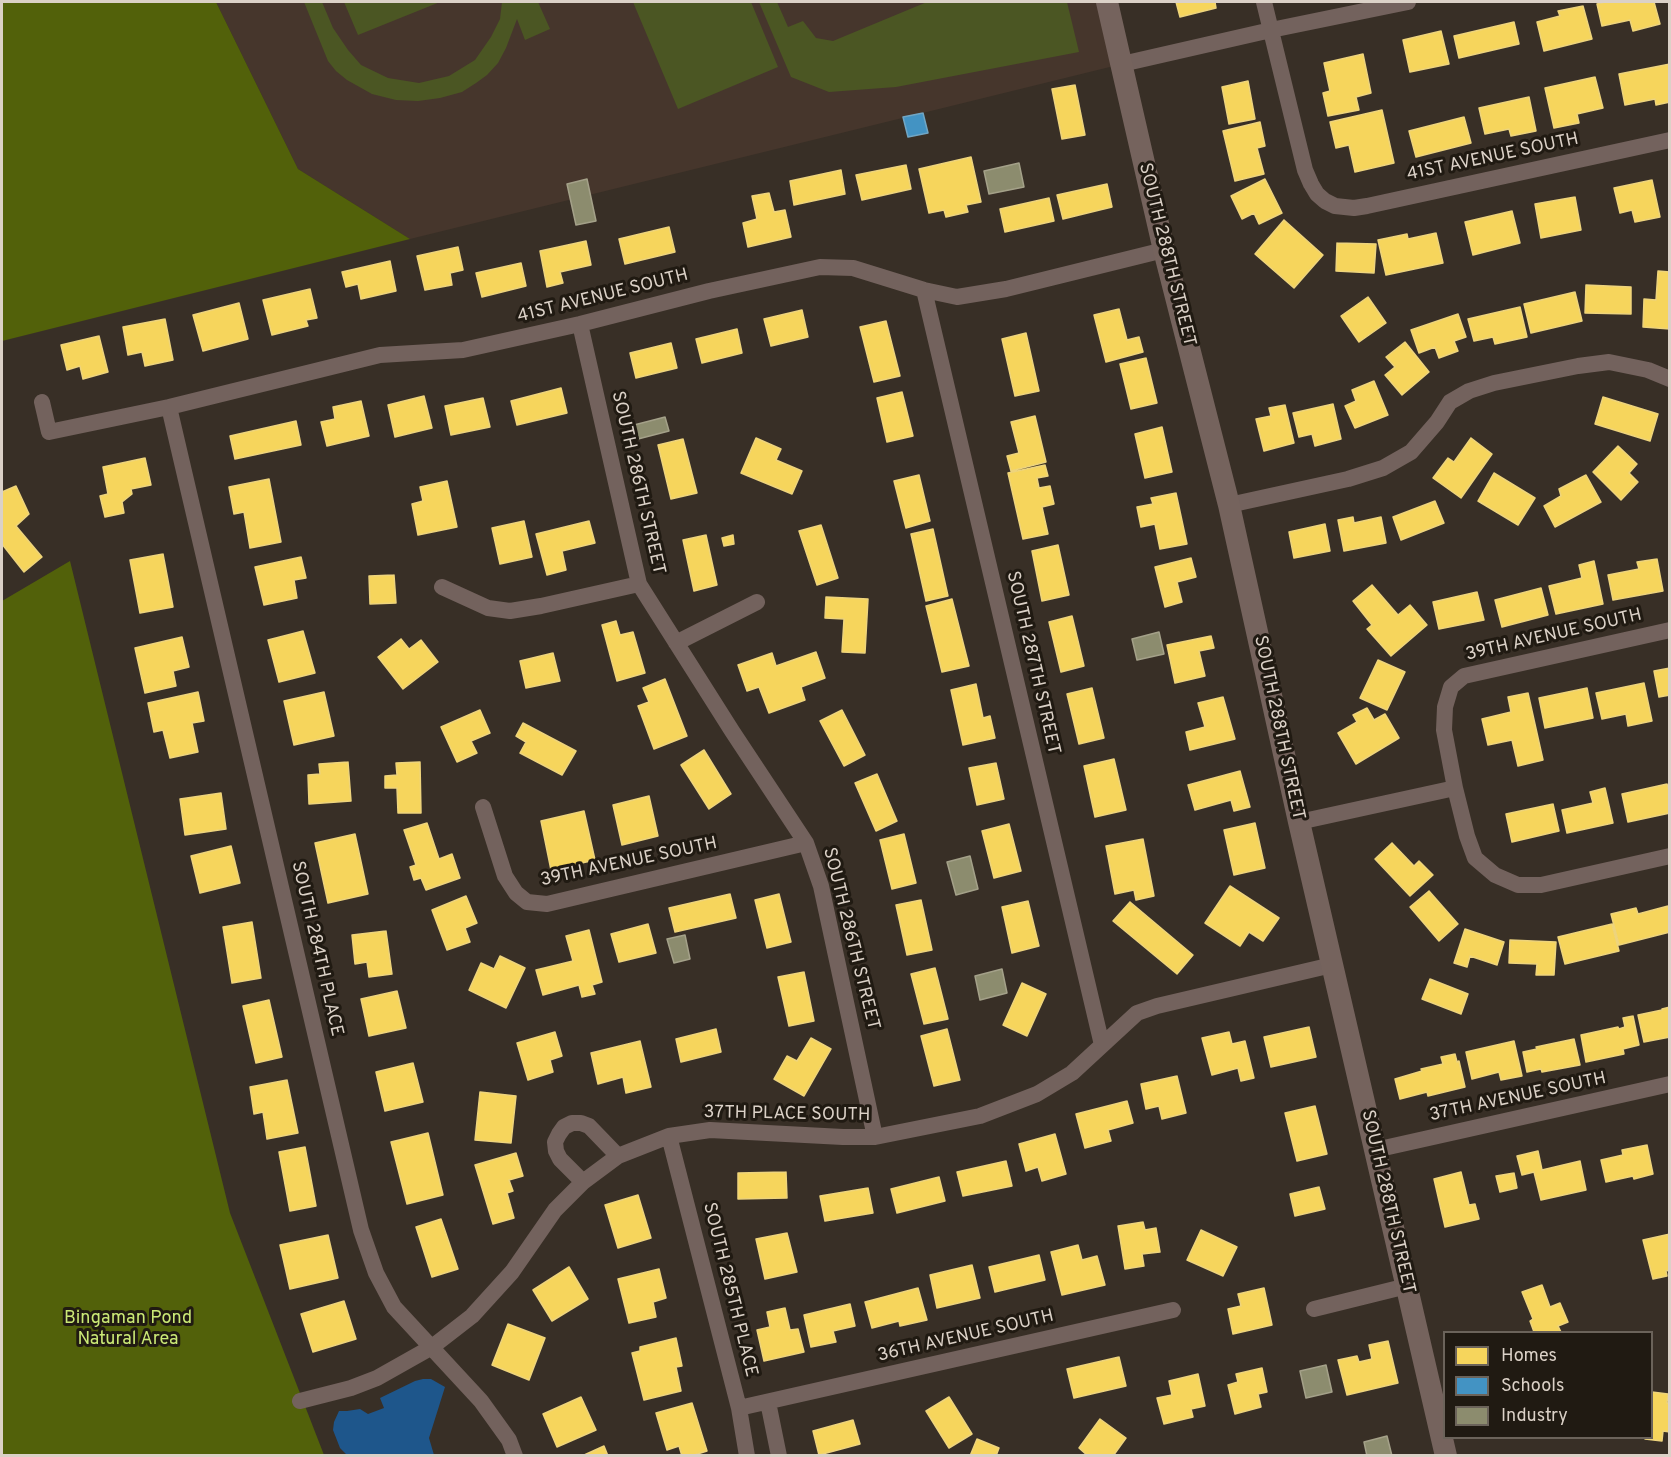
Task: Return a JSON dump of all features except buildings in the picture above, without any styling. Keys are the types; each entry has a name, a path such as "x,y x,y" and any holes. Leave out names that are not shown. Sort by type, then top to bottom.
{"main road":[{"name":"SOUTH 288TH STREET","path":"1107,2 1164,250 1229,505 1299,822 1446,1455"}],"street":[{"path":"1264,2 1271,30"},
{"path":"1122,64 1408,2"},
{"name":"41ST AVENUE SOUTH","path":"1271,30 1305,170 1317,194 1335,206 1367,206 1670,140"},
{"name":"41ST AVENUE SOUTH","path":"42,402 50,432 170,407 380,355 463,350 820,267 853,268 924,290 957,297 977,295 1164,250"},
{"name":"SOUTH 287TH STREET","path":"924,290 1102,1045"},
{"name":"SOUTH 286TH STREET","path":"580,324 639,584 732,731 807,843 821,886 875,1137"},
{"path":"1229,505 1348,479 1383,468 1411,452 1437,422 1450,402 1469,391 1494,383 1609,362 1648,369 1670,379"},
{"name":"SOUTH 284TH PLACE","path":"170,407 362,1230 375,1274 394,1307 481,1401 509,1440 515,1455"},
{"path":"442,587 488,608 510,611 639,584"},
{"path":"676,643 757,602"},
{"name":"39TH AVENUE SOUTH","path":"1455,788 1444,730 1445,707 1451,687 1464,676 1670,630"},
{"path":"1299,822 1455,788 1475,858 1496,875 1518,885 1541,885 1670,856"},
{"name":"39TH AVENUE SOUTH","path":"483,807 505,876 516,893 527,902 547,904 807,843"},
{"name":"37TH PLACE SOUTH","path":"669,1136 710,1130 875,1137 980,1116 1037,1094 1072,1073 1137,1013 1157,1006 1332,965"},
{"name":"37TH AVENUE SOUTH","path":"1375,1150 1670,1084"},
{"path":"583,1182 560,1159 556,1151 555,1142 564,1127 572,1123 590,1126 618,1156"},
{"path":"300,1401 351,1388 377,1378 432,1347 472,1316 512,1272 555,1210 583,1182 618,1156 669,1136"},
{"name":"SOUTH 285TH PLACE","path":"669,1136 739,1408 747,1455"},
{"path":"1314,1309 1407,1286"},
{"name":"36TH AVENUE SOUTH","path":"739,1408 1173,1310"},
{"path":"768,1402 779,1455"}],"shaded area":[{"path":"216,2 1107,2 1122,64 410,239 298,169"}],"green space":[{"path":"2,2 216,2 298,169 410,239 2,341"},
{"path":"304,2 322,2 333,28 361,65 388,78 419,83 449,76 475,60 500,19 502,2 538,2 550,29 525,40 517,19 498,63 476,83 462,92 440,98 418,101 396,100 372,94 336,71 328,61"},
{"path":"344,2 440,2 358,35"},
{"path":"633,2 751,2 778,67 678,109"},
{"path":"759,2 777,2 788,27 803,21 816,38 833,41 927,2 1067,2 1079,52 896,87 829,92 791,77"},
{"name":"Bingaman Pond Natural Area","path":"70,561 230,1213 324,1455 2,1455 2,601"}],"water":[{"path":"423,1379 431,1379 445,1387 429,1438 434,1455 347,1455 340,1448 333,1430 339,1411 360,1409 368,1414 384,1408 380,1398"}]}
